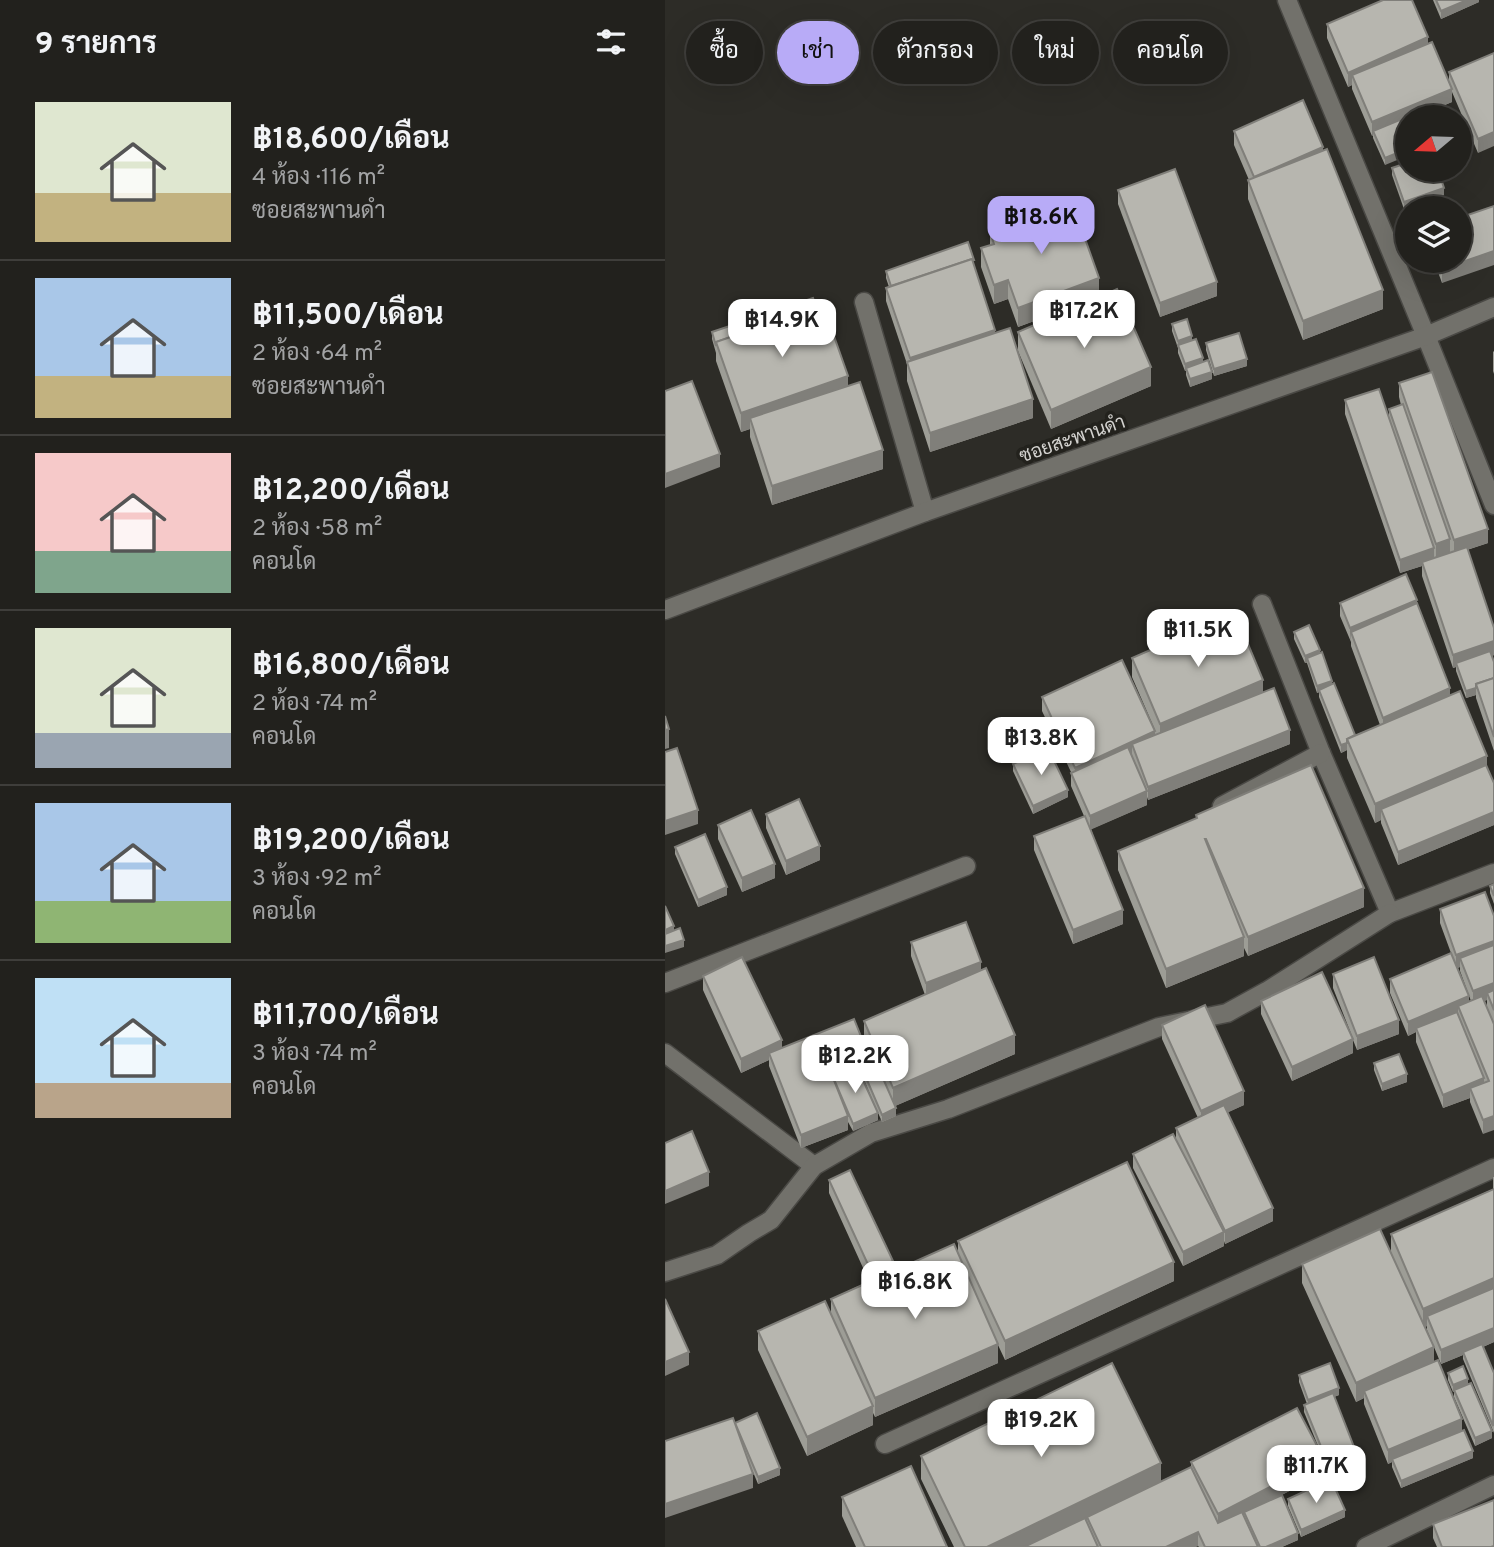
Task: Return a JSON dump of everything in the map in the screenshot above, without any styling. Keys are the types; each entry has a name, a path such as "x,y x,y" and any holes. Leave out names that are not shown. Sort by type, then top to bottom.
{"street":[{"path":"1287,0 1494,505"},
{"path":"864,302 925,512"},
{"name":"ซอยสะพานดำ","path":"665,610 925,512 1426,336 1494,307"},
{"path":"1262,604 1321,752 1390,913"},
{"path":"1212,812 1321,752"},
{"path":"665,983 965,866"},
{"path":"665,1272 717,1255 771,1220 814,1166 871,1133 948,1109 1159,1027 1227,1013 1267,991 1390,913 1494,873"},
{"path":"665,1052 814,1166"},
{"path":"885,1444 1494,1168"},
{"path":"1366,1547 1494,1485"}],"building":[{"path":"1383,0 1412,0 1428,37 1348,73 1327,24"},
{"path":"1436,0 1467,0 1441,11"},
{"path":"1432,42 1452,89 1413,105 1395,105 1395,113 1372,122 1352,75"},
{"path":"1494,53 1494,132 1478,139 1472,125 1472,105 1463,105 1449,72"},
{"path":"1303,100 1323,147 1254,177 1234,131"},
{"path":"1395,122 1395,154 1385,158 1373,131"},
{"path":"1327,149 1383,290 1303,321 1248,180"},
{"path":"1175,169 1217,282 1160,303 1118,190"},
{"path":"1397,182 1442,182 1444,188 1421,196 1402,196"},
{"path":"1072,202 1099,278 1018,308 1008,280 994,285 981,248 994,244 990,232"},
{"path":"1494,206 1494,251 1472,259 1472,214"},
{"path":"968,242 974,260 891,286 886,271"},
{"path":"972,259 995,330 910,358 886,288"},
{"path":"1117,289 1151,367 1051,410 1018,332"},
{"path":"813,298 817,308 716,342 716,346 712,332"},
{"path":"823,305 848,376 741,413 716,342"},
{"path":"1187,319 1192,336 1178,341 1172,324"},
{"path":"1010,328 1033,399 930,433 907,362"},
{"path":"1239,333 1247,359 1214,369 1206,343"},
{"path":"1196,339 1203,358 1185,364 1178,345"},
{"path":"1208,360 1212,372 1190,379 1186,368"},
{"path":"1432,372 1488,529 1454,540 1399,383"},
{"path":"692,381 720,454 665,474 665,391"},
{"path":"860,382 883,450 772,486 750,418"},
{"path":"1379,389 1434,548 1400,560 1345,400"},
{"path":"1403,404 1450,539 1436,544 1389,409"},
{"path":"1467,547 1494,628 1494,641 1453,655 1422,562"},
{"path":"1406,574 1417,600 1350,628 1340,603"},
{"path":"1417,603 1450,688 1383,718 1351,632"},
{"path":"1235,613 1263,680 1160,724 1132,658"},
{"path":"1309,625 1320,650 1305,656 1294,632"},
{"path":"1490,651 1494,662 1494,678 1476,684 1476,688 1466,691 1456,663"},
{"path":"1322,652 1332,681 1317,686 1307,658"},
{"path":"1122,660 1155,731 1075,768 1042,697"},
{"path":"1494,678 1494,737 1476,684"},
{"path":"1334,683 1355,735 1341,745 1319,690"},
{"path":"1274,688 1290,730 1148,787 1132,744"},
{"path":"1460,691 1487,756 1375,804 1347,739"},
{"path":"1128,747 1147,791 1090,816 1071,773"},
{"path":"677,748 698,810 665,821 665,752"},
{"path":"1048,748 1068,790 1033,806 1013,764"},
{"path":"1311,765 1364,888 1248,937 1205,839 1244,937 1166,969 1118,851"},
{"path":"1486,765 1494,783 1494,812 1398,852 1381,809"},
{"path":"799,799 820,846 786,861 766,814"},
{"path":"751,810 775,864 742,878 718,825"},
{"path":"1085,816 1123,910 1073,930 1034,836"},
{"path":"705,834 727,887 698,900 675,847"},
{"path":"1485,892 1494,916 1494,941 1456,955 1440,909"},
{"path":"665,906 674,926 665,930"},
{"path":"966,922 981,962 926,983 911,942"},
{"path":"680,928 684,940 665,946 665,934"},
{"path":"1494,945 1494,983 1473,991 1460,958"},
{"path":"1451,953 1469,996 1408,1022 1390,979"},
{"path":"742,957 782,1040 741,1059 703,976"},
{"path":"1374,957 1399,1020 1357,1036 1333,974"},
{"path":"986,968 1015,1035 893,1088 864,1021"},
{"path":"1322,972 1353,1039 1292,1067 1261,1001"},
{"path":"1494,990 1494,1010 1487,993"},
{"path":"1482,996 1494,1024 1494,1116 1483,1120 1470,1088 1489,1081 1458,1006"},
{"path":"1205,1005 1244,1091 1201,1111 1162,1025"},
{"path":"1457,1012 1484,1078 1443,1095 1416,1028"},
{"path":"854,1019 868,1054 830,1070 848,1116 801,1135 769,1053"},
{"path":"1399,1054 1407,1074 1382,1084 1374,1063"},
{"path":"875,1060 896,1108 882,1115 861,1066"},
{"path":"857,1067 878,1113 853,1124 833,1077"},
{"path":"1224,1105 1273,1208 1225,1231 1176,1128"},
{"path":"692,1131 709,1172 665,1191 665,1143"},
{"path":"1173,1134 1224,1232 1183,1252 1133,1154"},
{"path":"1127,1162 1174,1262 1005,1341 958,1241"},
{"path":"850,1170 893,1261 871,1271 829,1180"},
{"path":"1494,1189 1494,1278 1423,1309 1391,1234"},
{"path":"1380,1229 1434,1347 1356,1383 1302,1264"},
{"path":"954,1244 998,1344 875,1398 831,1299"},
{"path":"1494,1288 1494,1328 1441,1350 1427,1316"},
{"path":"665,1299 689,1352 665,1362"},
{"path":"825,1301 873,1406 807,1437 758,1331"},
{"path":"1482,1344 1494,1373 1493,1426 1463,1352"},
{"path":"1438,1360 1462,1419 1388,1450 1364,1391"},
{"path":"1112,1363 1161,1463 987,1547 965,1547 921,1456"},
{"path":"1330,1363 1339,1388 1308,1400 1299,1375"},
{"path":"1463,1366 1468,1379 1453,1385 1448,1373"},
{"path":"1471,1383 1492,1431 1475,1438 1454,1390"},
{"path":"1333,1393 1354,1447 1326,1459 1304,1405"},
{"path":"1297,1408 1324,1459 1218,1514 1191,1462"},
{"path":"757,1413 780,1468 758,1477 735,1423"},
{"path":"733,1418 753,1474 665,1504 665,1441"},
{"path":"1464,1430 1473,1451 1401,1481 1392,1459"},
{"path":"911,1466 947,1547 865,1547 842,1497"},
{"path":"1191,1467 1218,1523 1242,1512 1258,1547 1205,1547 1198,1532 1166,1547 1101,1547 1087,1517"},
{"path":"1331,1479 1345,1510 1301,1530 1288,1499"},
{"path":"1282,1495 1298,1533 1260,1547 1244,1512"},
{"path":"1494,1500 1494,1546 1442,1547 1433,1524"},
{"path":"1085,1518 1098,1547 1024,1547"}]}
